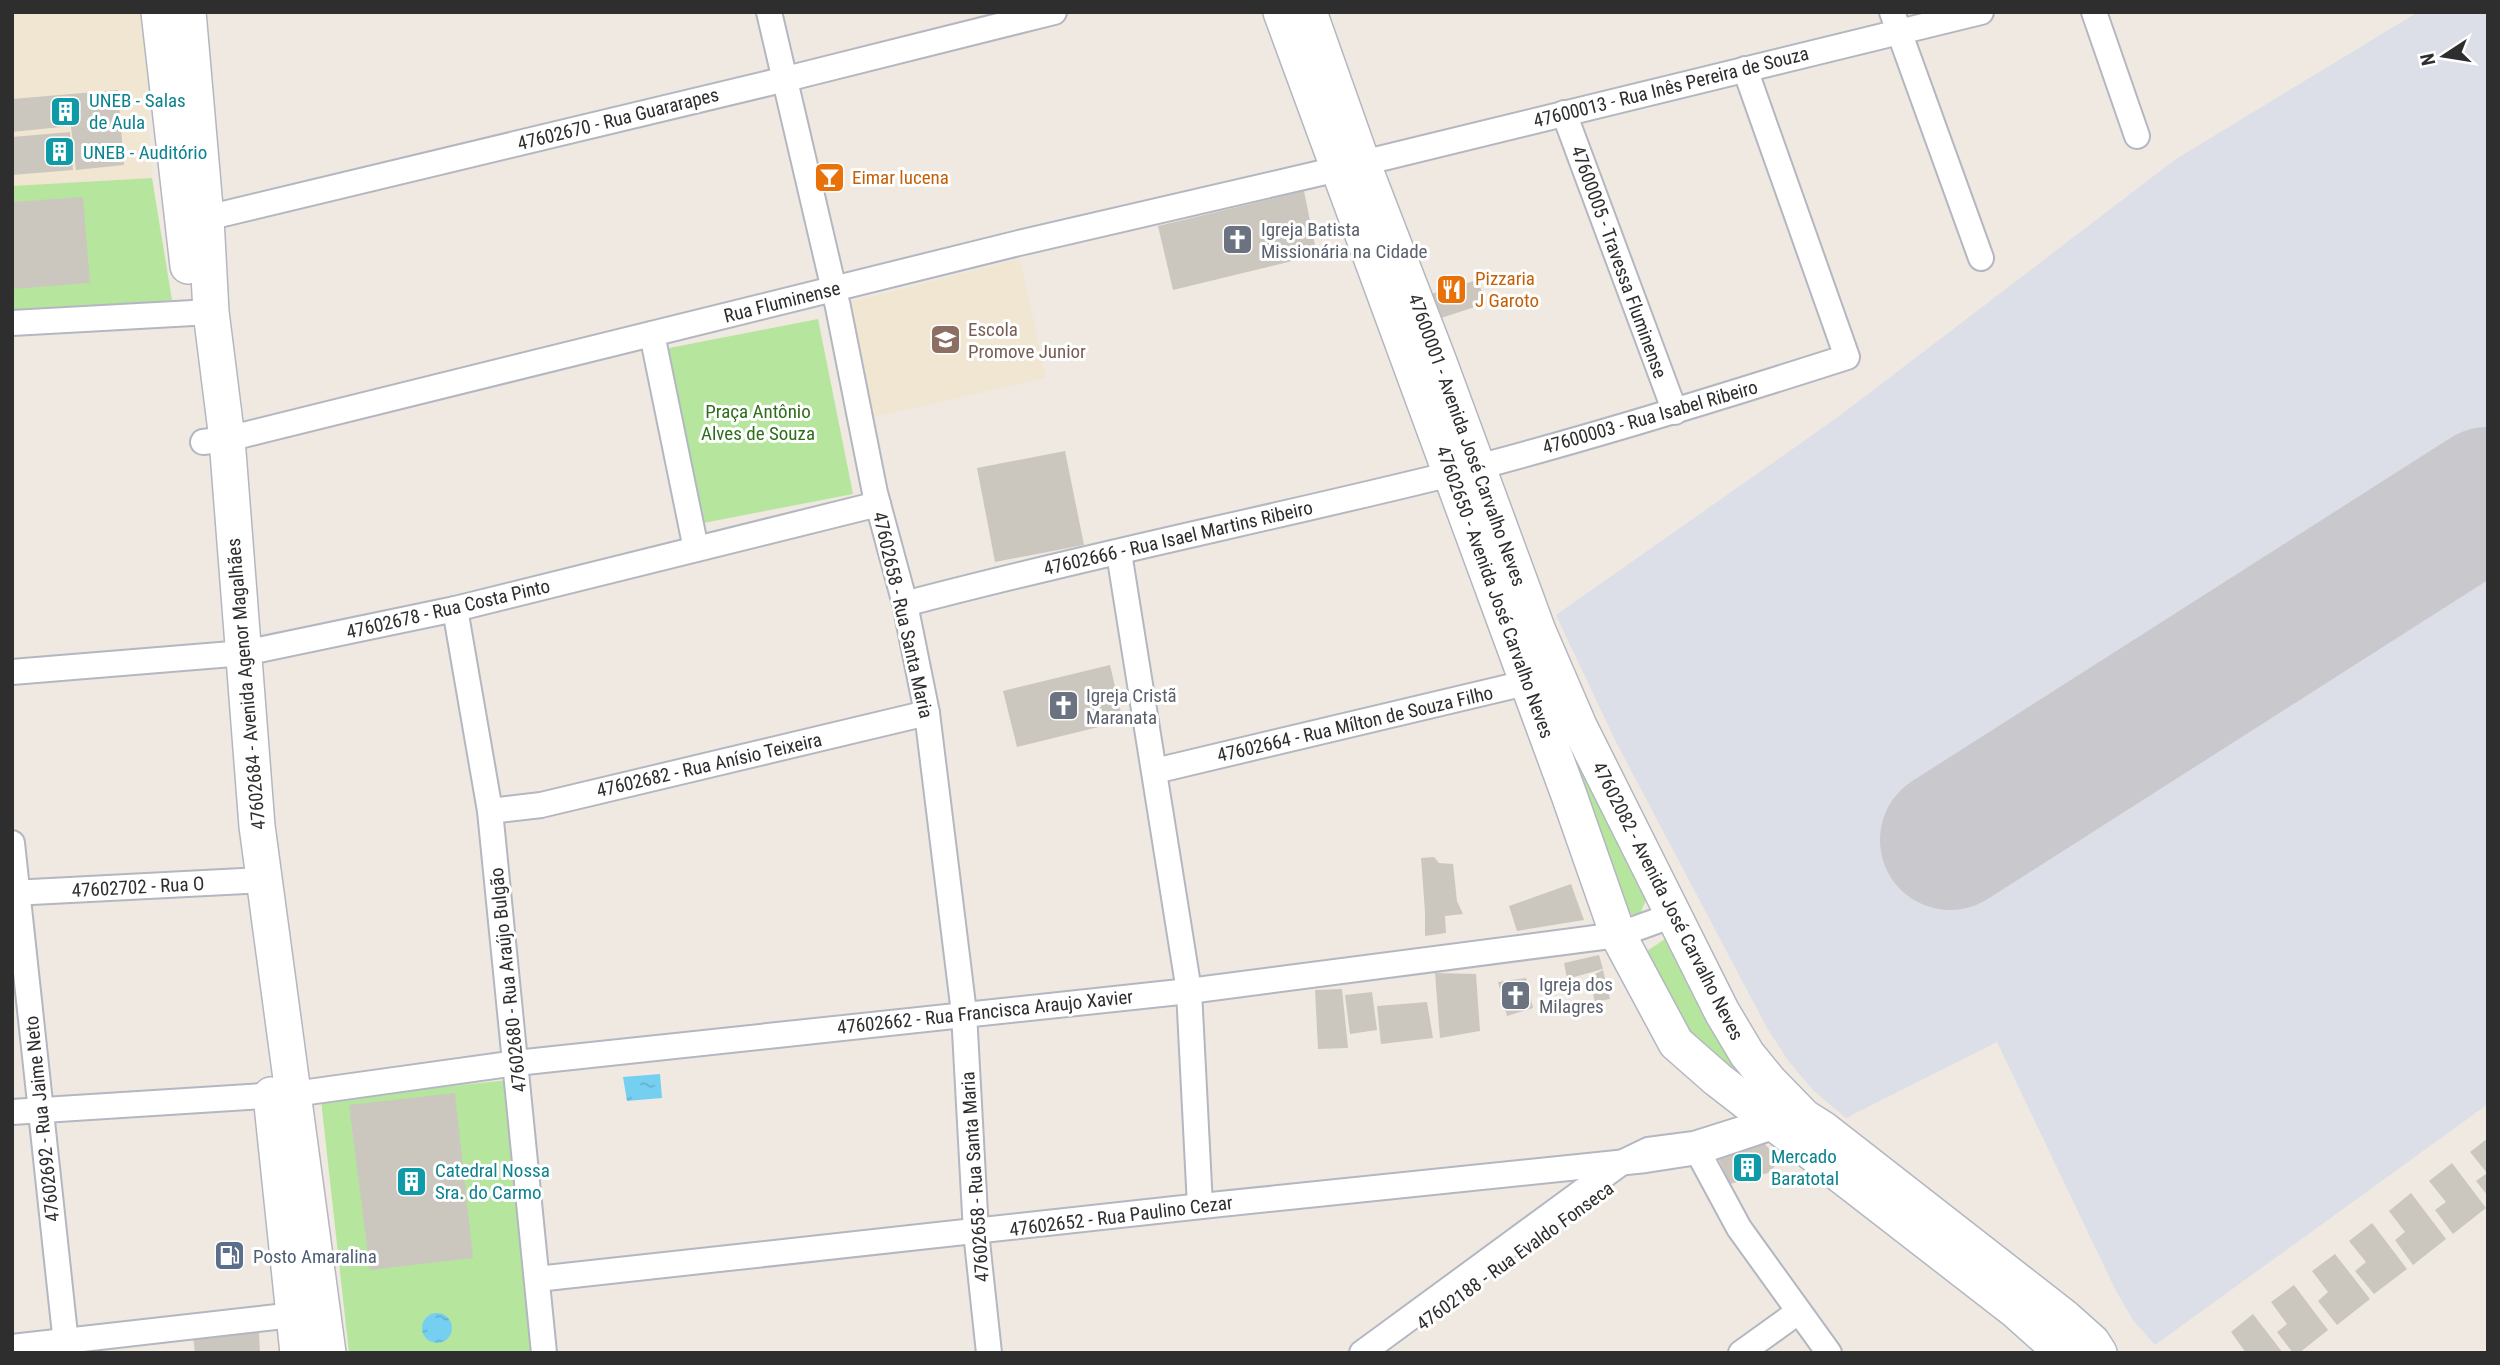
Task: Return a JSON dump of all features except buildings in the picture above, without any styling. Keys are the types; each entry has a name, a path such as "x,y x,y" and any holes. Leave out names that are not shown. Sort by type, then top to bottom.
{"street":[{"name":"47602684 - Avenida Agenor Magalhães","path":"159,12 194,221"},
{"name":"47602684 - Avenida Agenor Magalhães","path":"188,12 194,221 253,881 309,1314 328,1353"},
{"name":"47602658 - Rua Santa Maria","path":"769,12 833,289 878,504 905,604 927,713 964,1013 976,1232 989,1353"},
{"name":"47602670 - Rua Guararapes","path":"194,221 1054,12"},
{"name":"47602650 - Avenida José Carvalho Neves","path":"1282,12 1350,165 1541,679 1569,795 1618,934 1676,1043 1717,1079 1784,1121"},
{"path":"1309,12 1350,165"},
{"name":"47600013 - Rua Inês Pereira de Souza","path":"1350,165 1745,69 1896,22 1981,12"},
{"path":"2094,12 2137,136"},
{"path":"1896,22 1981,258"},
{"name":"47600003 - Rua Isabel Ribeiro","path":"1464,470 1675,412 1847,357 1745,69"},
{"name":"47600005 - Travessa Fluminense","path":"1564,113 1675,412"},
{"name":"Rua Fluminense","path":"215,440 1019,243 1350,165"},
{"path":"12,323 202,313"},
{"path":"652,334 696,549"},
{"name":"47602666 - Rua Isael Martins Ribeiro","path":"905,604 1000,579 1464,470"},
{"name":"47600001 - Avenida José Carvalho Neves","path":"1464,470 1538,631"},
{"name":"47602678 - Rua Costa Pinto","path":"12,672 233,653 455,609 878,504"},
{"path":"1119,553 1189,991 1200,1206"},
{"name":"47602680 - Rua Araújo Bulgão","path":"455,609 490,811 544,1353"},
{"name":"47602082 - Avenida José Carvalho Neves","path":"1538,631 1541,679 1673,915 1722,1012 1747,1054 1769,1081 1784,1121 1823,1129 2064,1317 2092,1342 2099,1353"},
{"name":"47602664 - Rua Mílton de Souza Filho","path":"1155,771 1541,679"},
{"name":"47602682 - Rua Anísio Teixeira","path":"490,811 541,805 927,713"},
{"name":"47602692 - Rua Jaime Neto","path":"12,844 15,893 42,1109 66,1347"},
{"name":"47602702 - Rua O","path":"15,893 253,881"},
{"name":"47602662 - Rua Francisca Araujo Xavier","path":"12,1112 282,1095 516,1063 1189,991 1618,934 1673,915"},
{"path":"1784,1121 2016,1311 2063,1353"},
{"name":"47602652 - Rua Paulino Cezar","path":"537,1279 1646,1160 1698,1152 1784,1121"},
{"name":"47602652 - Rua Paulino Cezar","path":"1621,1163 1648,1150 1694,1144 1784,1121"},
{"path":"1698,1152 1739,1228 1829,1353"},
{"name":"47602188 - Rua Evaldo Fonseca","path":"1384,1353 1646,1160"},
{"path":"1362,1353 1621,1163"},
{"path":"1741,1353 1798,1312"},
{"name":"47602684 - Avenida Agenor Magalhães","path":"298,1353 309,1314"},
{"path":"12,1347 66,1347 309,1314"}],"shaded area":[{"path":"12,12 142,12 150,86 148,126 152,178 12,186"},
{"path":"2418,12 2488,12 2488,1104 2155,1345 2133,1320 2116,1291 1997,1042 1846,1118 1814,1091 1789,1062 1766,1026 1615,740 1556,615 1838,417 2176,159"},
{"name":"Escola Promove Junior","path":"1020,259 1046,378 865,419 846,303"}],"green space":[{"path":"152,178 172,300 12,315 12,186"},
{"name":"Praça Antônio Alves de Souza","path":"818,319 853,494 698,524 664,349"},
{"path":"1564,727 1647,879 1646,900 1640,914 1628,915 1558,733"},
{"path":"1668,937 1738,1064 1733,1076 1691,1041 1647,962 1647,951"},
{"path":"508,1080 538,1353 349,1353 321,1100"}],"water":[{"path":"660,1074 662,1098 627,1101 623,1077"},
{"path":"437,1313 448,1317 452,1328 448,1339 437,1343 426,1339 422,1328 426,1317"}],"runway":[{"path":"1950,840 2488,497"}],"place":[{"name":"UNEB - Salas de Aula","path":"66,111"},
{"name":"UNEB - Auditório","path":"60,152"},
{"name":"Eimar lucena","path":"829,177"},
{"name":"Igreja Batista Missionária na Cidade","path":"1238,240"},
{"name":"Pizzaria J Garoto","path":"1452,289"},
{"name":"Escola Promove Junior","path":"945,340"},
{"name":"Igreja Cristã Maranata","path":"1063,706"},
{"name":"Igreja dos Milagres","path":"1516,995"},
{"name":"Mercado Baratotal","path":"1748,1167"},
{"name":"Catedral Nossa Sra. do Carmo","path":"412,1181"},
{"name":"Posto Amaralina","path":"230,1256"}]}
